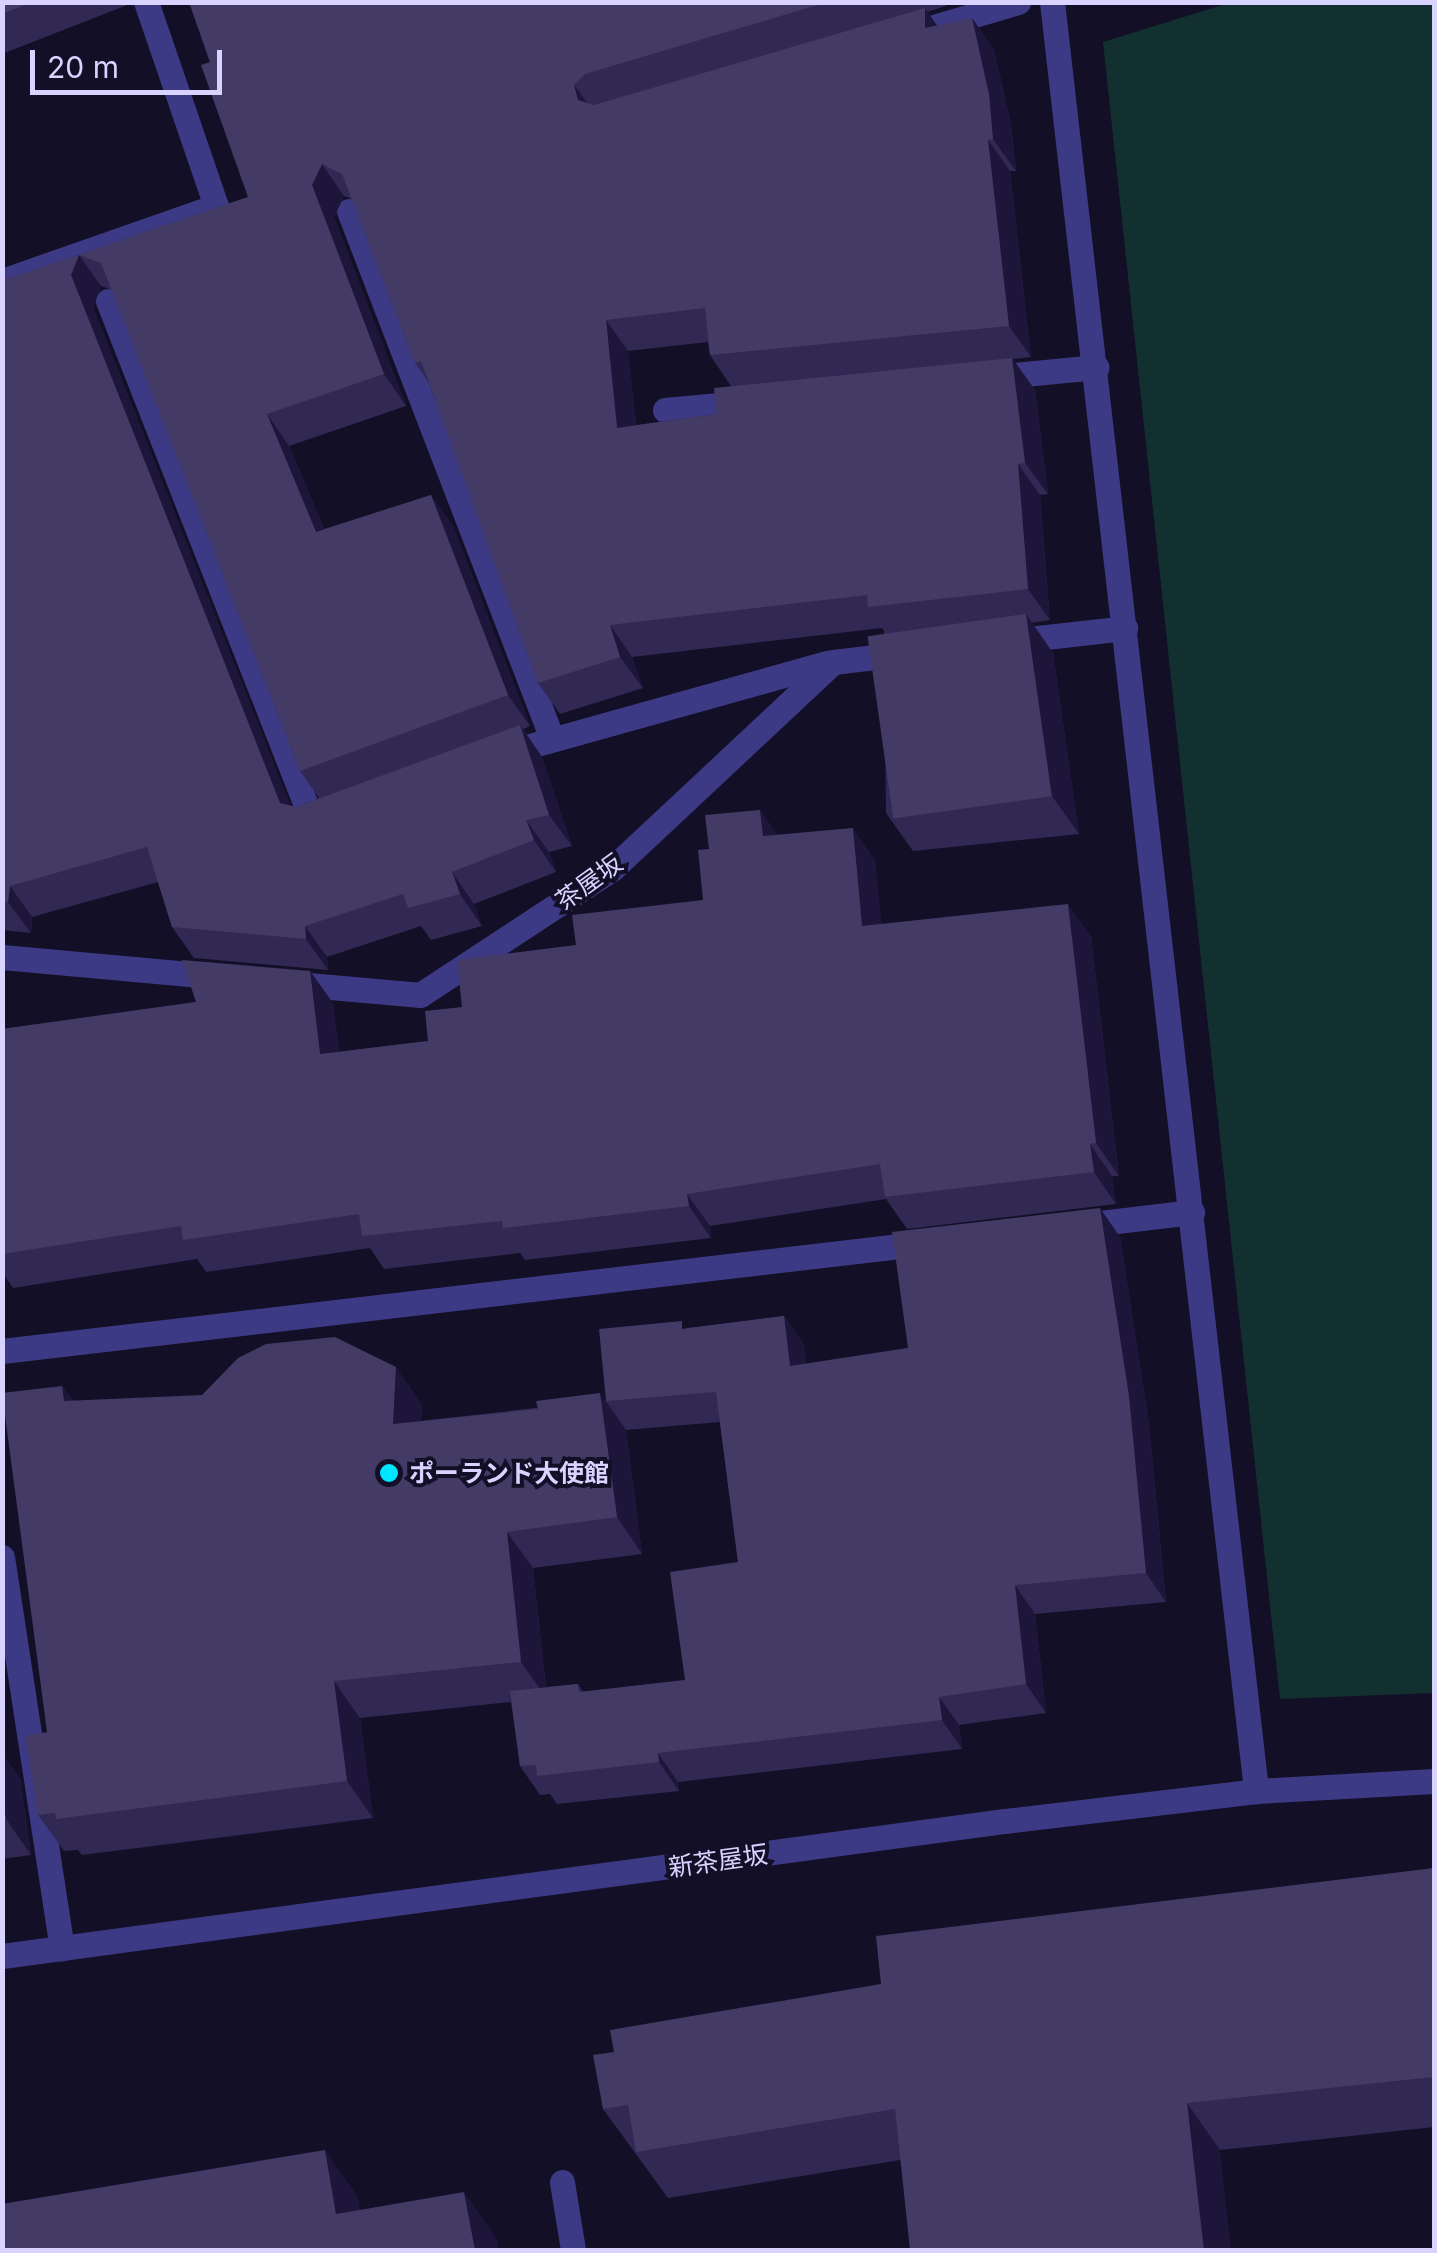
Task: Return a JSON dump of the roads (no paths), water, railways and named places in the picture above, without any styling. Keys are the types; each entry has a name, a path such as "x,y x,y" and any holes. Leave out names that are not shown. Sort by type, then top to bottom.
{"street":[{"path":"2,281 216,206 146,2"},
{"path":"889,40 1018,2"},
{"path":"1052,2 1256,1791"},
{"path":"349,211 552,736"},
{"path":"108,302 313,823 350,809"},
{"path":"959,381 1096,367"},
{"path":"664,410 782,398"},
{"path":"989,644 1126,628"},
{"path":"478,763 552,736 833,662 931,650"},
{"name":"茶屋坂","path":"2,958 420,995 612,869 833,662"},
{"path":"1053,1228 1192,1212"},
{"path":"2,1351 954,1240"},
{"path":"2,1557 62,1948"},
{"name":"新茶屋坂","path":"2,1956 1256,1791 1434,1780"},
{"path":"562,2182 572,2250"}],"place":[{"name":"ポーランド大使館","path":"389,1473"}]}
